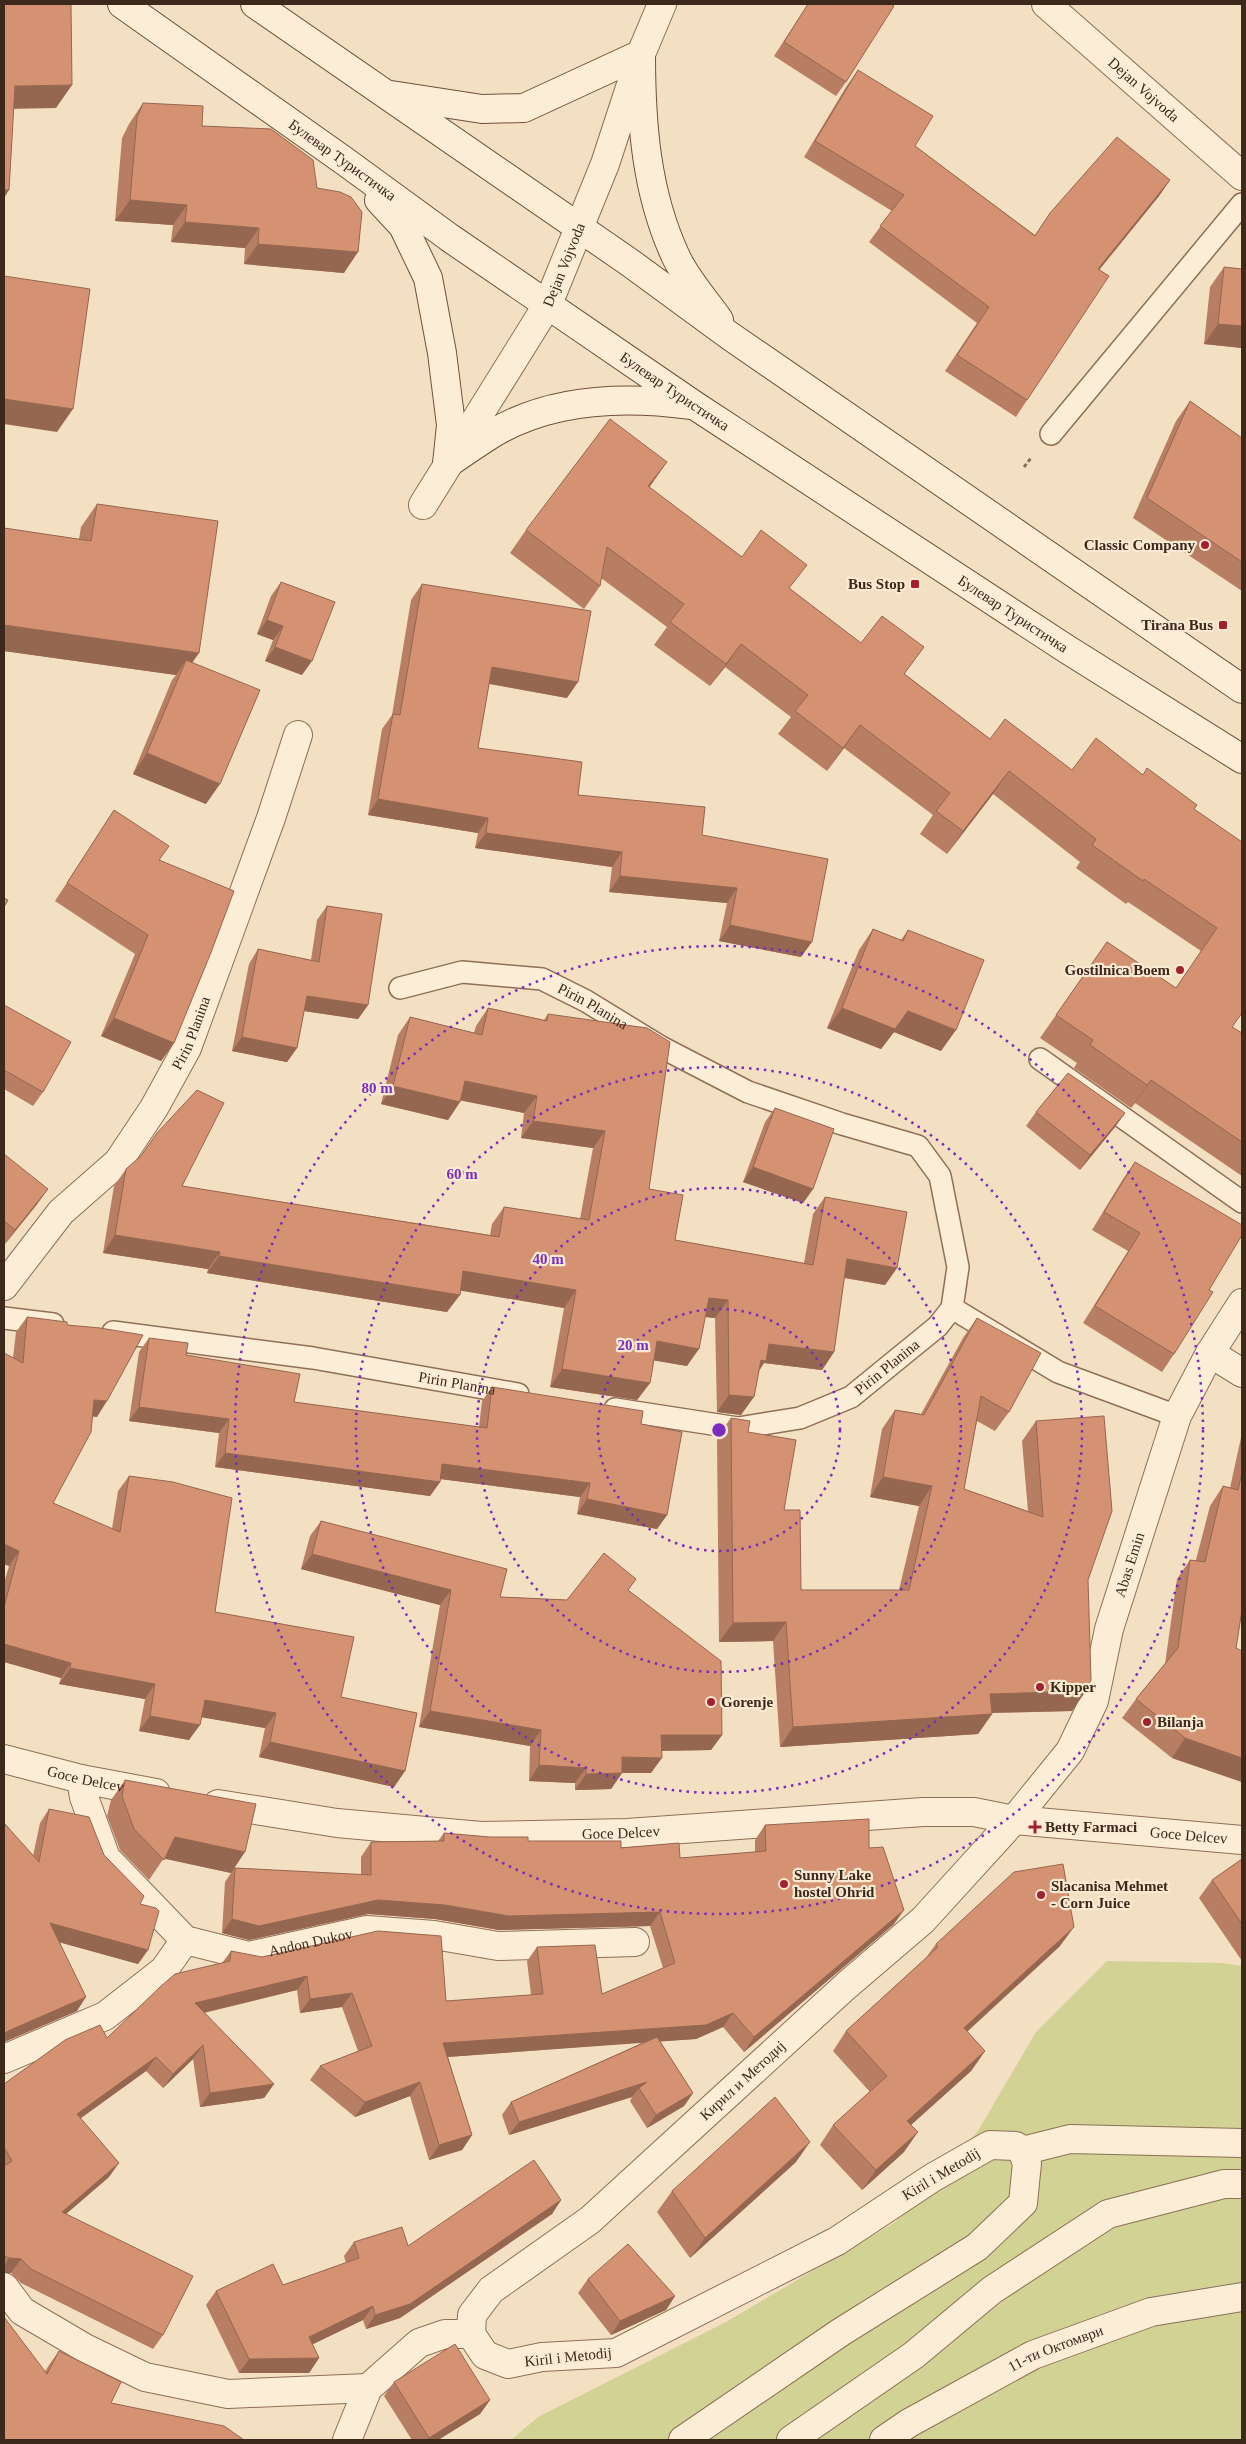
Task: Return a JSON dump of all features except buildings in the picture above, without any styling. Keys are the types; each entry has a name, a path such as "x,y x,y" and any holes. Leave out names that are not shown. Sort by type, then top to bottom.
{"street":[{"name":"Булевар Туристичка","path":"122,4 450,238 694,405 1065,648 1242,759"},
{"path":"255,4 730,336 1242,688"},
{"name":"Dejan Vojvoda","path":"423,505 446,464 548,304 605,164 641,54 662,4"},
{"name":"Dejan Vojvoda","path":"1046,4 1242,176"},
{"path":"386,94 482,109 524,108 641,54 641,92 646,144 655,200 676,258 730,336"},
{"path":"343,160 403,226 428,278 442,353 451,425 446,464"},
{"path":"446,464 496,432 530,416 569,405 612,400 649,399 694,405"},
{"name":"Pirin Planina","path":"4,1286 61,1212 118,1162 154,1108 187,1048 271,818 298,736"},
{"name":"Abas Emin","path":"1014,1820 1070,1751 1094,1701 1109,1629 1177,1416 1210,1353 1242,1304"},
{"path":"1210,1353 1242,1372"},
{"name":"Goce Delcev","path":"4,1760 81,1779 337,1823 481,1836 627,1834 923,1812 974,1812 1014,1820 1242,1840"},
{"path":"4,2059 105,2016 164,1970 185,1940 106,1858 90,1816 81,1779"},
{"name":"Кирил и Методиј","path":"471,2334 472,2315 491,2290 590,2220 846,1985 922,1920 1014,1820"},
{"name":"Andon Dukov","path":"185,1940 249,1956 368,1930 434,1935 498,1946 635,1942"},
{"path":"683,2440 842,2332 977,2247 1023,2203 1028,2163 1022,2151 1070,2139 1242,2143"},
{"name":"Kiril i Metodij","path":"471,2334 484,2355 508,2364 542,2357 616,2353 837,2241 932,2178 990,2145 1016,2146 1022,2151"},
{"path":"791,2440 914,2355 992,2290 1108,2214 1224,2184 1242,2184"},
{"path":"4,2287 22,2311 85,2348 145,2377 228,2394 368,2388"},
{"name":"11-ти Октомври","path":"884,2440 909,2423 1034,2356 1152,2312 1242,2297"},
{"path":"347,2440 368,2388 419,2344 445,2334 471,2334"}],"lane":[{"path":"1051,434 1242,204"},
{"name":"Pirin Planina","path":"400,988 462,972 542,979 586,1001 661,1047 748,1092 842,1124 918,1146 940,1176 958,1267 952,1308 938,1326 851,1397 800,1418 738,1428 592,1406"},
{"path":"1040,1059 1242,1202"},
{"path":"952,1308 1058,1372 1177,1416"},
{"name":"Pirin Planina","path":"4,1318 313,1358 533,1397"}],"green space":[{"path":"1107,1961 1222,1963 1242,1966 1242,2440 511,2440 538,2417 726,2322 894,2223 978,2131 1036,2032"}],"place":[{"name":"Classic Company","path":"1205,545"},
{"name":"Bus Stop","path":"915,584"},
{"name":"Tirana Bus","path":"1223,625"},
{"name":"Gostilnica Boem","path":"1180,970"},
{"name":"Kipper","path":"1040,1687"},
{"name":"Gorenje","path":"711,1702"},
{"name":"Bilanja","path":"1147,1722"},
{"name":"Betty Farmaci","path":"1035,1827"},
{"name":"Sunny Lake hostel Ohrid","path":"784,1884"},
{"name":"Slacanisa Mehmet - Corn Juice","path":"1041,1895"}]}
